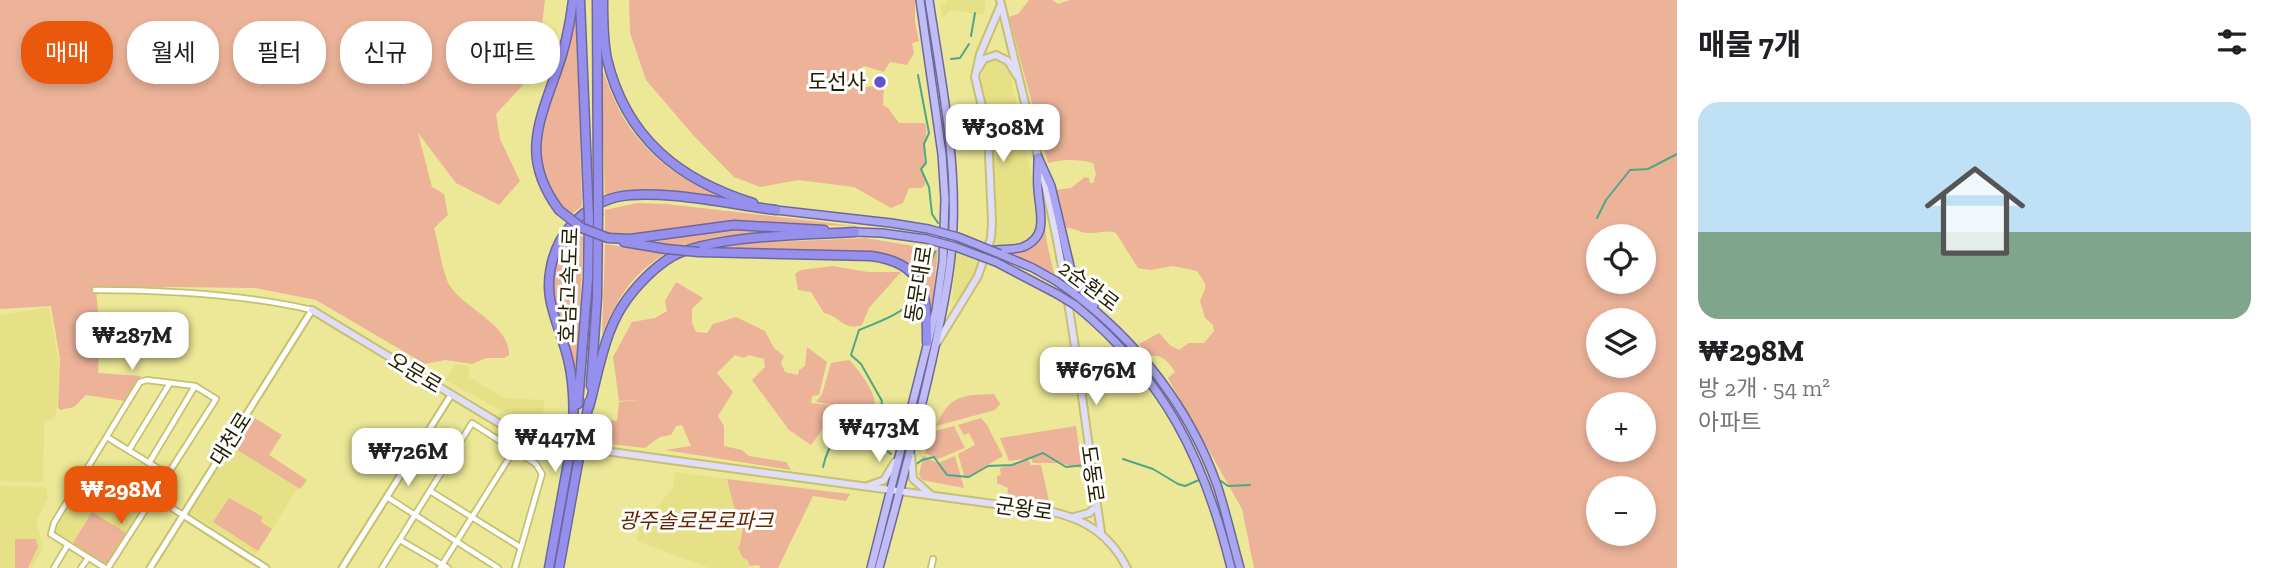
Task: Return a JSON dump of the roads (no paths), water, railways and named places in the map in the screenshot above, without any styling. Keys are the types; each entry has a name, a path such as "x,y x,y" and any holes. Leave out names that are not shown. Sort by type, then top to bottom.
{"highway":[{"path":"573,0 570,28 545,102 535,142 540,175 549,196 559,210 582,228 608,238 666,249 871,256 894,260 913,273 924,293 931,344"},
{"name":"호남고속도로","path":"549,568 573,434 584,344 588,279 589,218 580,0"},
{"name":"호남고속도로","path":"559,568 589,407 597,297 597,0"},
{"path":"603,0 607,57 614,84 633,123 645,139 691,177 736,198 776,210"},
{"path":"999,251 1030,243 1041,228 1043,218 1038,190 1038,157"},
{"path":"1038,157 1051,186 1074,278 1104,318"},
{"path":"573,434 572,379 550,298 549,280 556,247 573,223 594,206 615,197 631,195 654,195 776,210"},
{"name":"2순환로","path":"776,210 928,229 999,251 1073,293 1135,348 1179,406 1207,459 1240,568"},
{"path":"608,238 639,238 734,225 855,232"},
{"path":"589,407 605,347 622,306 651,273 674,256 706,245 735,241 855,232"},
{"name":"2순환로","path":"855,232 926,239 956,247 996,262 1075,305 1117,343 1145,374 1170,408 1199,464 1218,515 1231,568"}],"main road":[{"name":"동문대로","path":"879,568 911,450 941,279 945,199 937,116 920,0"},
{"name":"동문대로","path":"871,568 900,452 948,287 953,194 946,112 929,0"},
{"name":"동문대로","path":"931,344 984,265 992,231 988,132 975,78 979,54 1000,3"},
{"name":"도동로","path":"1000,3 1053,222 1101,532"},
{"path":"975,78 984,59 996,55 1008,61 1019,79"},
{"name":"오문로","path":"312,310 521,436 549,444 900,491"},
{"path":"911,450 913,478 933,496"},
{"path":"866,486 889,476 900,452"},
{"name":"군왕로","path":"900,491 1053,512 1072,517 1101,532 1127,568"},
{"path":"1072,517 1089,513 1097,506"}],"street":[{"name":"오문로","path":"95,290 150,290 220,296 312,310"},
{"name":"대천로","path":"150,568 312,310"},
{"path":"147,380 195,386 216,399 107,568 51,534 54,523 140,382 147,380"},
{"path":"129,450 170,383"},
{"path":"149,463 195,386"},
{"path":"342,568 451,395"},
{"path":"382,568 472,423 536,464 542,474 515,568"},
{"path":"107,437 167,474"},
{"path":"400,540 443,567 514,450"},
{"path":"430,491 520,547"},
{"path":"154,497 266,568"},
{"path":"387,497 498,568"},
{"path":"54,568 67,546"},
{"path":"81,568 88,558"},
{"path":"931,568 933,559"}],"waterway":[{"path":"971,36 975,13"},
{"path":"951,59 960,58 969,44"},
{"path":"918,75 929,133 924,144 926,163 921,169 929,187 932,214 938,223"},
{"path":"1597,218 1606,200 1630,170 1648,169 1677,154"},
{"path":"924,277 935,252"},
{"path":"891,454 870,431 882,401 861,364 851,355 859,330 901,311 919,293"},
{"path":"823,467 832,443 837,438 850,431 868,428"},
{"path":"915,465 934,457 947,475 969,477 988,466 1012,465 1043,453 1066,467 1085,465"},
{"path":"1123,459 1153,469 1185,486 1199,480"},
{"path":"1221,481 1228,486 1250,485"}],"place":[{"name":"도선사","path":"880,82"}],"park label":[{"name":"광주솔로몬로파크","path":"696,521"}]}
